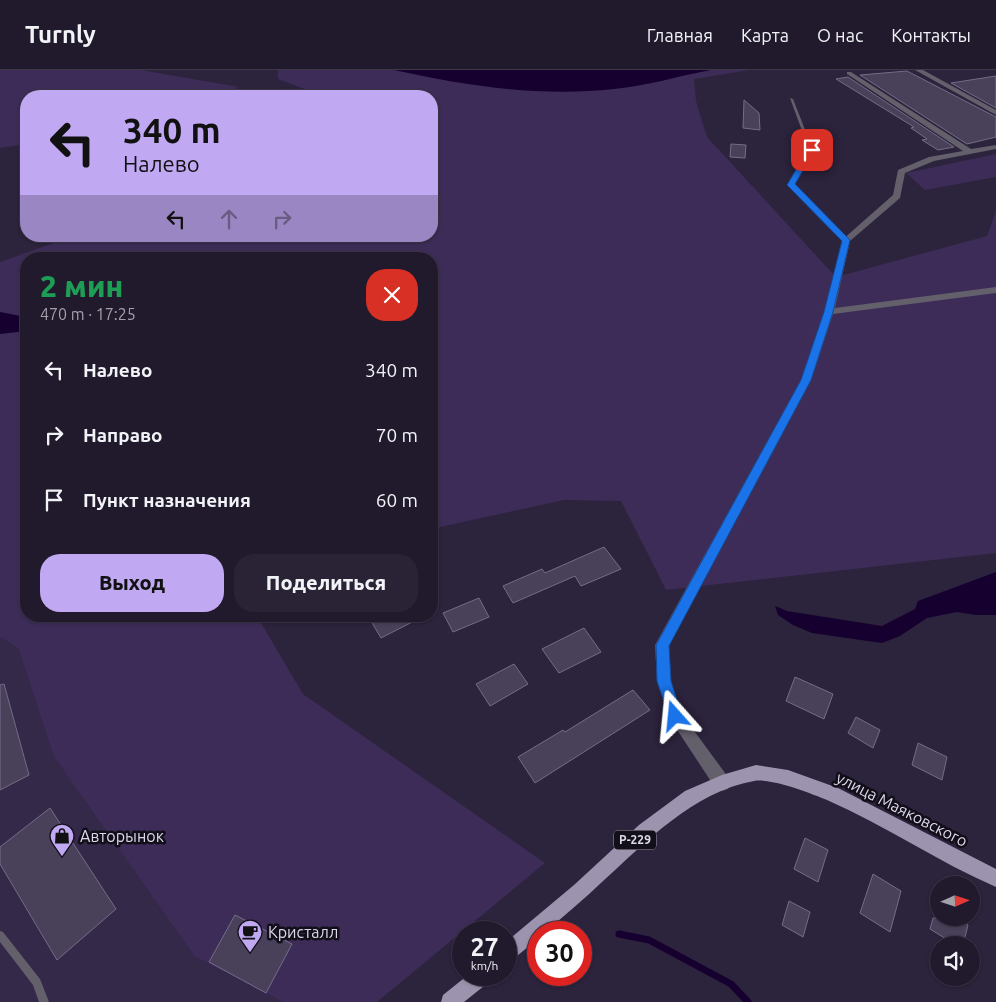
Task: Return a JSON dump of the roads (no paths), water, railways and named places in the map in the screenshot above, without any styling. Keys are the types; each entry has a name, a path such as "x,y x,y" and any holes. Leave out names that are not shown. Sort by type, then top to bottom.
{"main road":[{"name":"улица Маяковского","path":"722,783 756,773 788,778 832,794 996,878"},
{"name":"Р-229","path":"517,945 580,891 645,830 691,797 722,783"},
{"path":"450,1002 469,986"}],"street":[{"path":"918,70 996,113"},
{"path":"849,72 970,152"},
{"path":"722,783 675,716 664,681 662,645 806,380 828,312 846,240 897,196 901,172 932,159 996,147"},
{"path":"828,312 996,290"}],"lane":[{"path":"791,99 812,150 791,185 846,240"},
{"path":"0,935 38,982 44,1002"}],"waterway":[{"path":"619,934 649,940 731,984 748,1002"}],"place":[{"name":"Авторынок","path":"62,857"},
{"name":"Кристалл","path":"250,953"}]}
